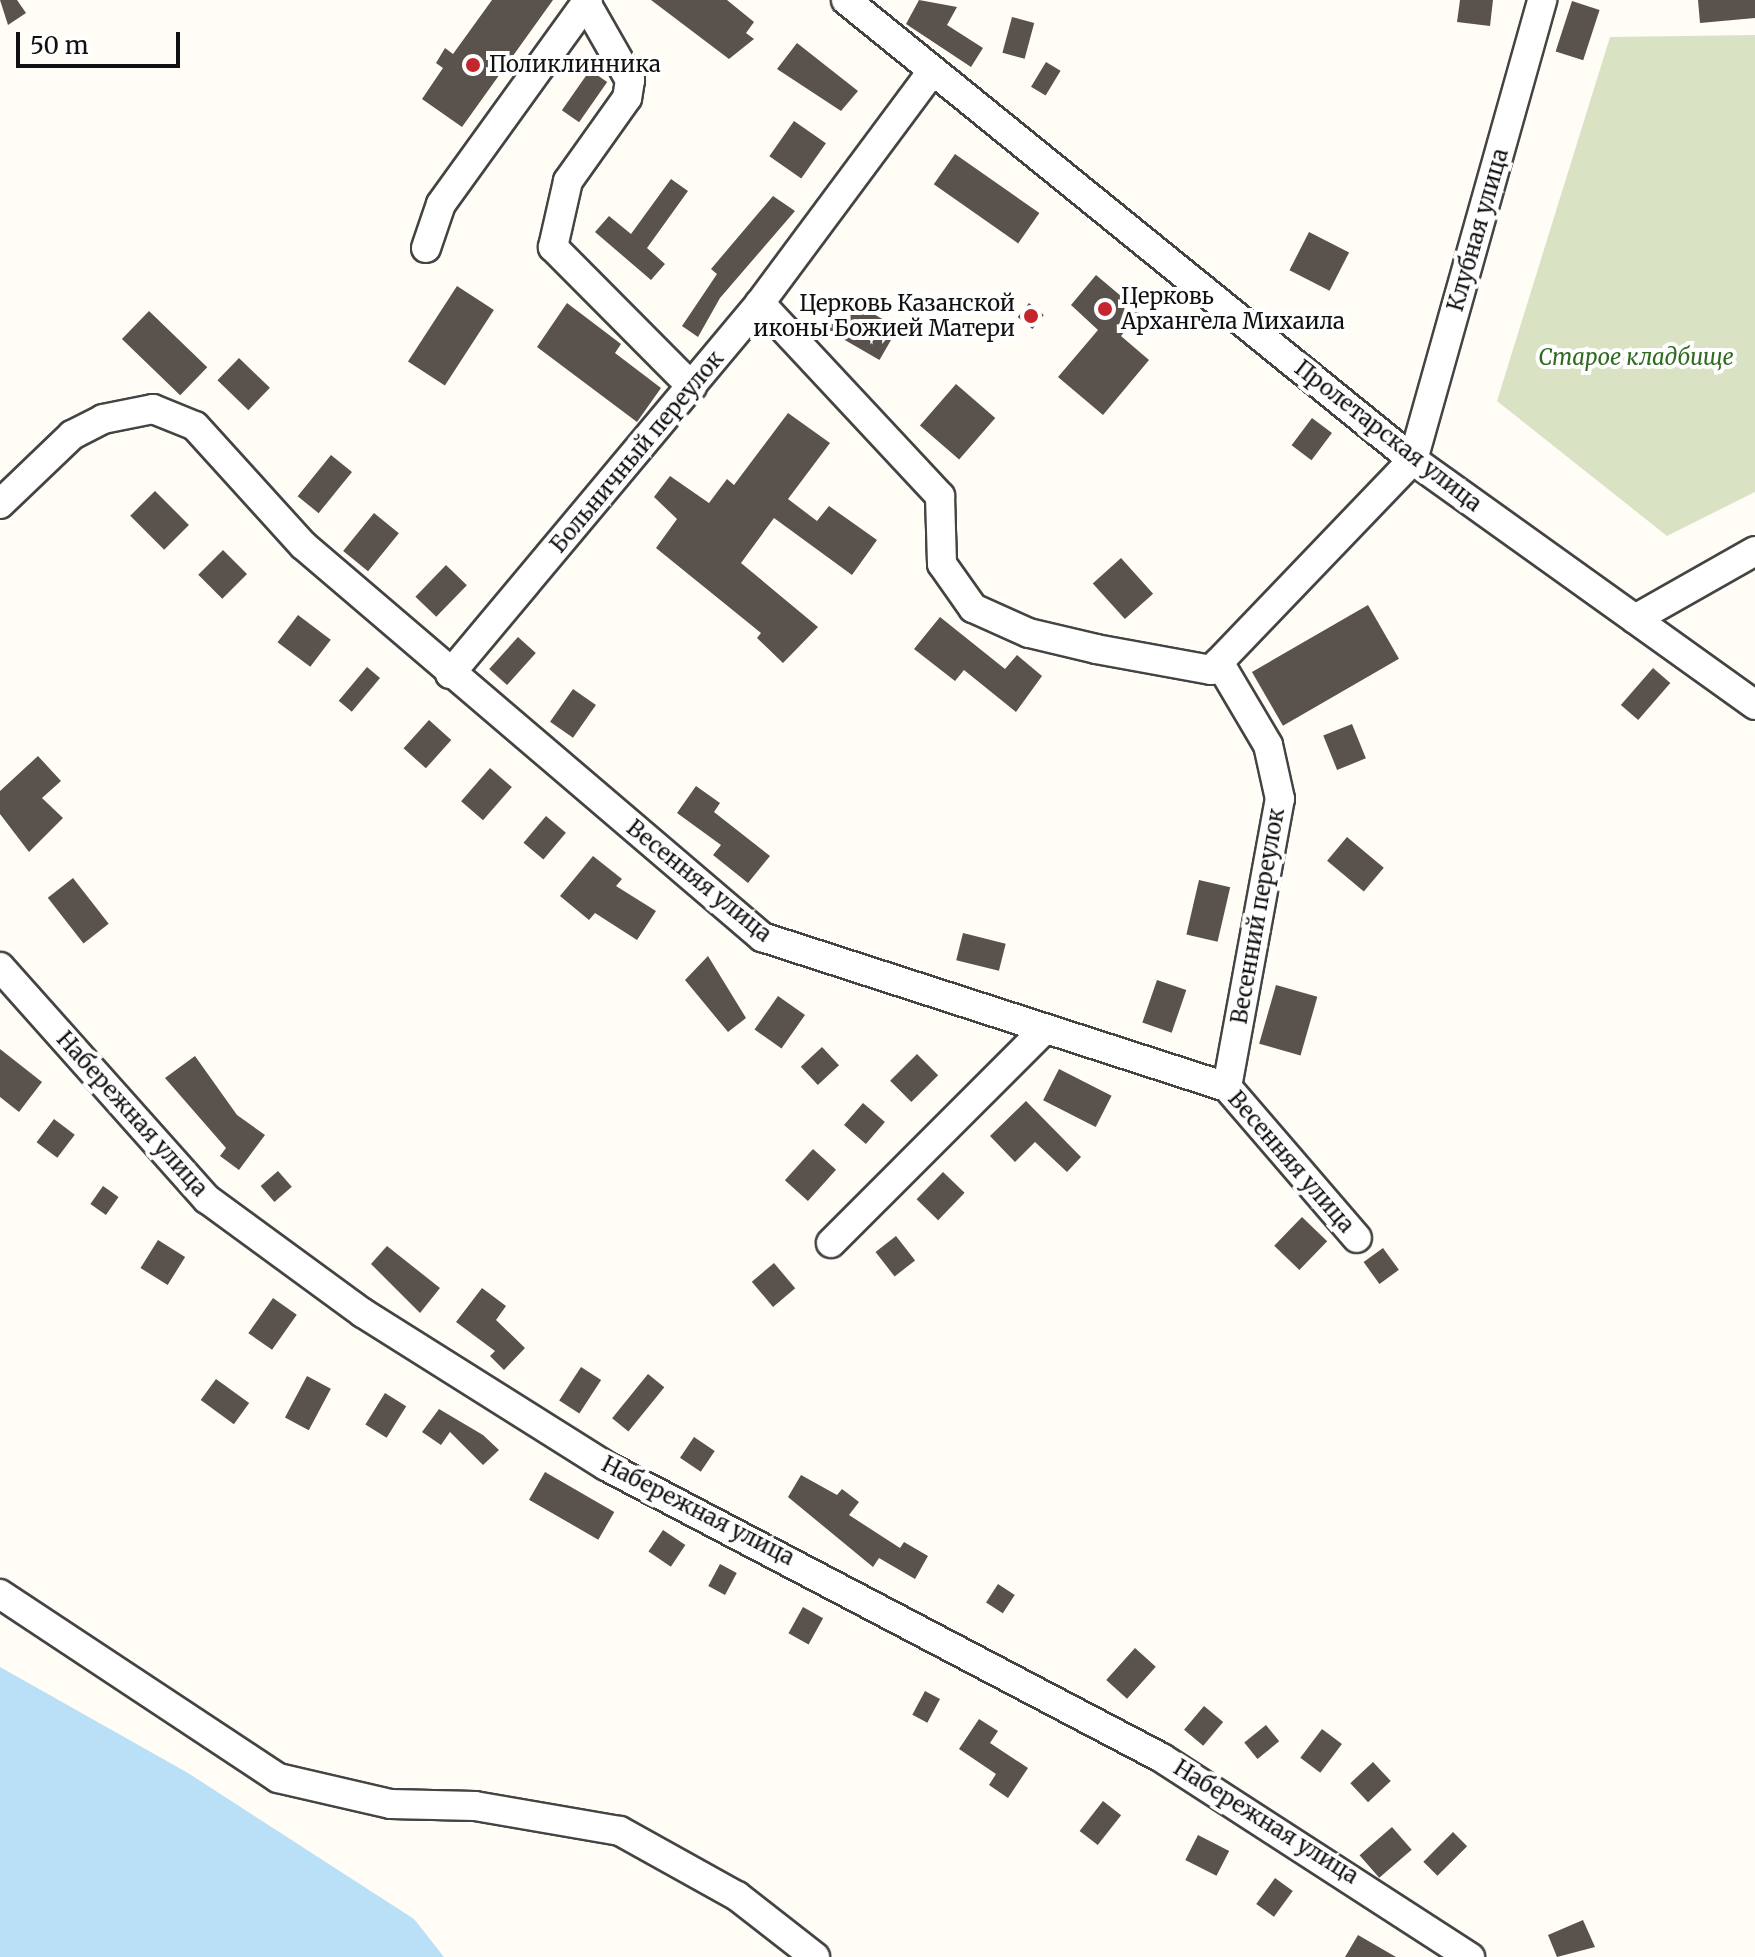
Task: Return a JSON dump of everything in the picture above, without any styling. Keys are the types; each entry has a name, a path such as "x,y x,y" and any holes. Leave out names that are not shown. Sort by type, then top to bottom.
{"street":[{"name":"Пролетарская улица","path":"846,0 1413,460 1755,705"},
{"name":"Клубная улица","path":"1413,460 1542,0"},
{"path":"426,248 441,204 587,2 630,80 627,98 568,181 553,247 692,387"},
{"name":"Больничный переулок","path":"450,674 760,303 932,71"},
{"path":"760,303 940,496 942,564 973,608 1029,633 1211,670 1413,460"},
{"name":"Весенняя улица","path":"0,504 72,435 103,419 153,409 195,426 303,545 450,674 762,937 1227,1087 1357,1238"},
{"path":"1635,619 1755,551"},
{"name":"Весенний переулок","path":"1219,662 1268,745 1280,799 1227,1087"},
{"name":"Набережная улица","path":"0,967 207,1199 363,1313 606,1466 1162,1758 1470,1957"},
{"path":"831,1243 1044,1030"},
{"path":"0,1594 278,1778 391,1804 475,1806 620,1831 737,1896 815,1957"}],"green space":[{"name":"Старое кладбище","path":"1755,35 1755,492 1667,536 1497,401 1610,37"}],"water":[{"path":"0,1667 188,1773 414,1919 444,1957 0,1957"}],"building":[{"path":"0,0 17,0 26,13 8,25"},
{"name":"Поликлинника","path":"492,0 553,0 462,127 422,99 443,68 436,63 445,48 453,54"},
{"path":"651,0 727,0 754,22 746,33 754,39 729,59"},
{"path":"919,0 957,7 947,25 983,48 971,67 906,24"},
{"path":"1460,0 1493,0 1490,26 1457,22"},
{"path":"1698,0 1755,0 1755,18 1700,23"},
{"path":"1572,1 1600,10 1583,60 1556,51"},
{"path":"1012,17 1034,23 1025,59 1002,53"},
{"path":"797,43 858,91 841,111 777,69"},
{"path":"1046,62 1061,71 1046,96 1031,87"},
{"path":"590,70 607,82 579,122 562,110"},
{"path":"794,121 826,143 801,179 769,156"},
{"path":"955,154 1039,213 1018,243 934,184"},
{"path":"671,179 688,191 647,248 665,264 651,280 595,232 609,216 631,234"},
{"path":"773,196 795,211 720,298 698,337 682,326 717,274 711,269"},
{"path":"1309,232 1349,252 1330,291 1289,270"},
{"path":"1096,275 1140,312 1121,336 1149,360 1103,415 1058,377 1098,330 1071,305"},
{"path":"457,286 494,310 445,385 408,361"},
{"path":"846,298 898,328 879,360 828,330"},
{"path":"567,303 621,344 615,353 661,388 637,422 537,347"},
{"name":"Церковь Казанской иконы Божией Матери","path":"1029,303 1044,315 1032,329 1018,317"},
{"path":"149,311 207,367 180,395 122,339"},
{"path":"239,358 270,388 248,410 217,380"},
{"path":"956,384 995,418 959,460 920,426"},
{"path":"788,413 830,443 788,499 817,521 829,506 877,540 852,575 774,518 741,563 818,627 783,663 757,638 761,633 656,548 677,519 654,497 670,476 709,503 727,479 734,485"},
{"path":"1312,418 1332,433 1312,460 1292,445"},
{"path":"331,455 352,472 319,513 298,496"},
{"path":"155,491 189,525 164,550 130,516"},
{"path":"374,513 399,533 368,571 343,551"},
{"path":"223,550 247,574 222,599 198,575"},
{"path":"1121,558 1153,594 1125,619 1093,583"},
{"path":"446,565 467,585 436,617 415,597"},
{"path":"1368,605 1399,659 1283,726 1252,672"},
{"path":"298,615 331,640 310,667 278,642"},
{"path":"940,617 1005,669 1017,655 1042,676 1016,712 964,670 955,681 914,649"},
{"path":"518,637 536,653 507,685 489,669"},
{"path":"367,667 380,678 352,712 339,701"},
{"path":"1653,668 1670,683 1638,720 1621,705"},
{"path":"573,689 596,705 573,738 550,722"},
{"path":"429,720 451,740 426,768 404,748"},
{"path":"1352,724 1366,758 1337,770 1323,736"},
{"path":"38,756 61,781 42,798 63,818 29,852 0,814 0,791"},
{"path":"490,768 512,787 483,820 461,801"},
{"path":"696,786 720,803 714,812 770,856 748,883 713,855 721,845 677,813"},
{"path":"546,816 566,833 543,860 524,843"},
{"path":"1347,837 1384,868 1364,892 1327,861"},
{"path":"593,856 622,879 616,886 656,911 637,940 595,913 589,920 560,896"},
{"path":"73,878 109,924 83,943 48,898"},
{"path":"1199,880 1230,887 1218,942 1186,935"},
{"path":"963,933 1006,944 999,971 956,960"},
{"path":"708,956 746,1018 728,1032 685,980"},
{"path":"1157,980 1186,990 1172,1033 1142,1023"},
{"path":"1276,985 1317,997 1301,1055 1259,1044"},
{"path":"778,996 805,1015 782,1049 754,1030"},
{"path":"822,1047 839,1065 818,1085 801,1067"},
{"path":"0,1049 42,1082 19,1112 0,1097"},
{"path":"917,1054 938,1075 911,1102 890,1081"},
{"path":"195,1056 237,1115 265,1135 239,1170 220,1156 226,1148 165,1078"},
{"path":"1059,1069 1112,1096 1096,1127 1043,1100"},
{"path":"1026,1101 1081,1157 1067,1172 1035,1142 1015,1162 990,1136"},
{"path":"863,1103 885,1122 866,1144 844,1125"},
{"path":"54,1119 75,1135 57,1158 37,1142"},
{"path":"813,1149 836,1170 808,1201 785,1180"},
{"path":"278,1171 292,1187 274,1202 261,1186"},
{"path":"943,1172 965,1193 938,1220 917,1199"},
{"path":"103,1186 119,1197 106,1215 90,1204"},
{"path":"1302,1217 1327,1241 1299,1270 1274,1246"},
{"path":"896,1236 915,1260 895,1276 876,1252"},
{"path":"158,1240 185,1257 168,1285 141,1268"},
{"path":"387,1246 440,1288 420,1313 371,1264"},
{"path":"1383,1248 1399,1270 1379,1284 1364,1262"},
{"path":"774,1263 795,1288 773,1307 752,1282"},
{"path":"482,1288 506,1306 496,1320 525,1348 504,1370 490,1356 495,1351 456,1322"},
{"path":"273,1298 297,1315 272,1350 248,1333"},
{"path":"581,1367 601,1380 579,1414 559,1401"},
{"path":"648,1374 664,1387 628,1432 612,1418"},
{"path":"307,1376 331,1389 309,1430 285,1417"},
{"path":"216,1379 249,1403 234,1424 201,1400"},
{"path":"385,1393 406,1406 387,1438 365,1424"},
{"path":"439,1409 483,1435 499,1450 483,1465 450,1432 441,1445 422,1432"},
{"path":"694,1437 715,1451 701,1472 680,1458"},
{"path":"545,1472 614,1512 598,1540 529,1500"},
{"path":"801,1475 837,1495 842,1489 859,1502 849,1515 900,1548 904,1542 928,1556 915,1579 879,1558 873,1567 788,1497"},
{"path":"663,1530 685,1545 671,1567 648,1552"},
{"path":"720,1564 737,1573 725,1595 708,1586"},
{"path":"998,1584 1015,1595 1003,1613 986,1602"},
{"path":"803,1607 823,1618 809,1644 788,1633"},
{"path":"1135,1648 1156,1667 1127,1699 1106,1680"},
{"path":"925,1691 940,1699 927,1723 912,1715"},
{"path":"1204,1706 1223,1722 1203,1746 1184,1730"},
{"path":"979,1719 998,1731 990,1743 1028,1768 1008,1798 989,1785 996,1774 959,1749"},
{"path":"1266,1725 1279,1741 1257,1759 1244,1743"},
{"path":"1322,1729 1342,1744 1320,1773 1300,1758"},
{"path":"1373,1762 1391,1781 1368,1802 1350,1783"},
{"path":"1103,1801 1121,1815 1098,1845 1080,1831"},
{"path":"1392,1827 1412,1850 1379,1878 1360,1855"},
{"path":"1453,1832 1467,1846 1437,1876 1423,1862"},
{"path":"1198,1835 1229,1851 1216,1876 1185,1860"},
{"path":"1275,1878 1293,1891 1274,1917 1256,1904"},
{"path":"1583,1920 1595,1947 1557,1957 1548,1935"},
{"path":"1358,1935 1396,1957 1345,1957"}],"place":[{"name":"Поликлинника","path":"473,65"},
{"name":"Церковь Архангела Михаила","path":"1105,309"},
{"name":"Церковь Казанской иконы Божией Матери","path":"1031,316"}]}
